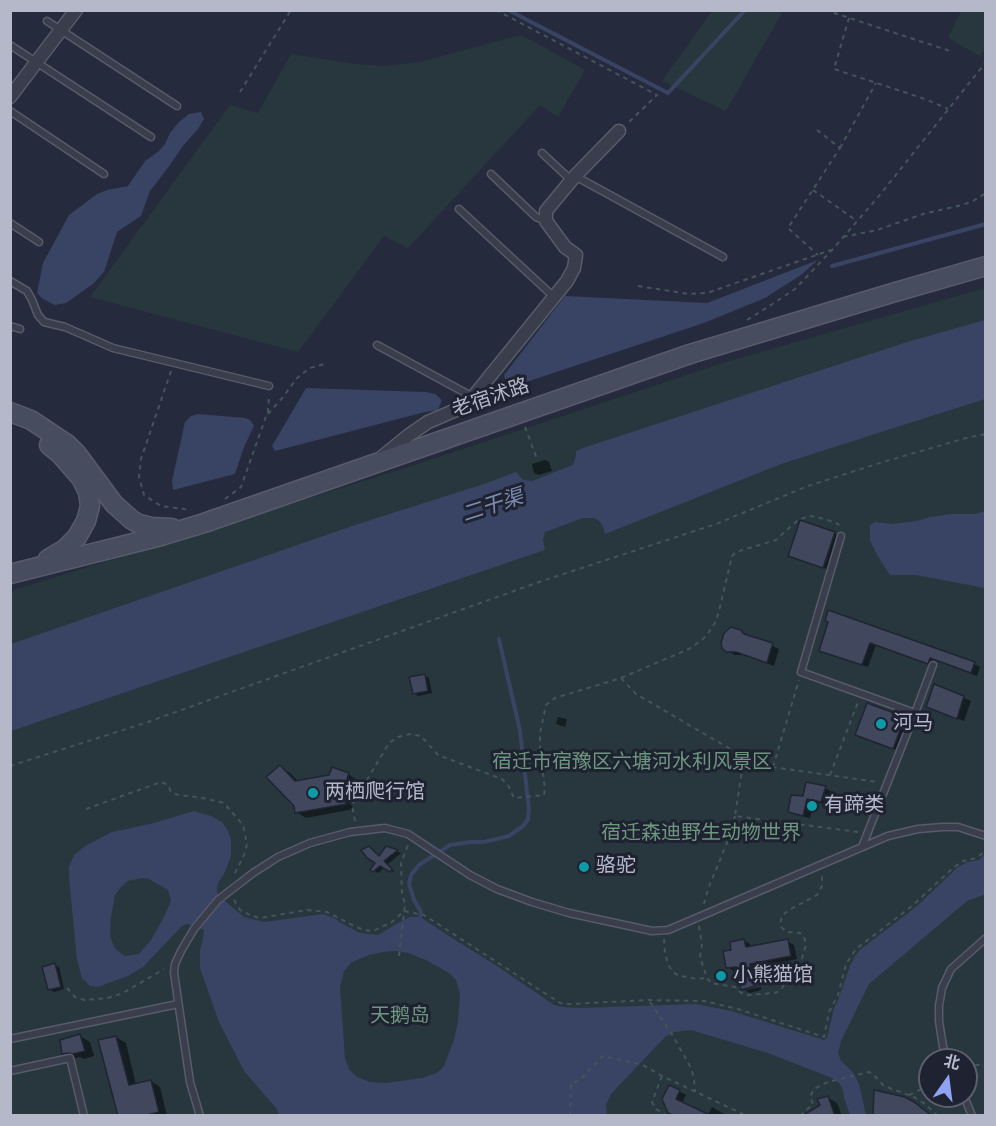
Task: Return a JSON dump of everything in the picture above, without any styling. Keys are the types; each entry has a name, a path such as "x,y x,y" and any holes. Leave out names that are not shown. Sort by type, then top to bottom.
{"main road":[{"name":"老宿沭路","path":"10,574 109,550 188,519 375,463 690,354 986,266"},
{"path":"10,412 31,420 67,444 114,504 132,520 151,527 188,519"},
{"path":"10,424 40,439 60,454 85,484 89,498 89,514 77,537 61,552 32,568"}],"street":[{"path":"10,97 76,10"},
{"path":"375,463 428,422 456,410 473,397 567,281 574,268 576,255 565,247 546,221 546,211 619,131"}],"lane":[{"path":"46,21 177,106"},
{"path":"10,45 151,137"},
{"path":"10,111 104,174"},
{"path":"542,153 574,178 723,257"},
{"path":"491,174 536,217 546,221"},
{"path":"459,208 554,297"},
{"path":"10,223 39,242"},
{"path":"10,281 27,291 38,315 44,322 65,327 113,348 269,386"},
{"path":"10,326 20,329"},
{"path":"376,345 473,397"},
{"path":"841,536 801,672 915,713"},
{"path":"862,847 933,665"},
{"path":"200,1116 189,1082 174,973 180,951 194,929 218,900 230,890 278,857 310,843 357,831 385,828 408,834 497,890 569,913 652,931 668,930 698,918 888,836 942,826 958,827 986,836"},
{"path":"943,1048 939,1021 942,988 951,969 986,938"},
{"path":"10,1039 178,1004"},
{"path":"10,1071 70,1058 84,1116"}],"path":[{"path":"240,92 291,10"},
{"path":"496,10 657,95 619,131"},
{"path":"825,10 950,51"},
{"path":"849,18 834,69 925,99 948,109"},
{"path":"741,323 795,289 832,250 986,62"},
{"path":"819,255 788,228 840,148 876,83"},
{"path":"817,130 840,148"},
{"path":"813,190 857,221"},
{"path":"843,237 877,230 923,214 962,205 986,193"},
{"path":"638,286 688,294 707,293 832,250"},
{"path":"174,362 141,459 139,477 144,495 188,519"},
{"path":"266,417 297,378 310,368 324,364"},
{"path":"224,499 241,487 268,411 269,386"},
{"path":"520,413 537,459"},
{"path":"10,766 145,723 539,582 716,524 808,486 904,456 986,434"},
{"path":"357,831 352,805 389,743 398,737 410,734 421,736 438,754 502,779 508,785 514,798 544,795 546,789 540,751 540,733 546,705 555,698 621,678 688,649 702,640 716,621 732,556 736,552 776,540 798,520 810,516 838,524 842,530 841,536"},
{"path":"773,767 801,672"},
{"path":"621,678 636,694 732,750 743,763 887,783"},
{"path":"830,775 861,693"},
{"path":"743,763 735,816 729,838 698,918 702,945 700,957 711,983 735,987 747,995 780,991 802,958 806,945 800,933 787,932 782,928 781,920 789,910 817,895 820,891 823,876 821,865"},
{"path":"86,809 161,782 168,785 171,792 178,795 224,803 243,825 247,844 244,855 233,874 230,890 240,910 259,918 307,910 327,912 354,926 372,931 392,922 404,911"},
{"path":"735,816 867,833"},
{"path":"399,956 405,904 400,875 401,864 411,837"},
{"path":"404,911 424,915 560,1003 704,1001 738,1009 824,1037 829,1012 838,995 846,964 856,949 912,906 953,868 963,861 976,858 986,849"},
{"path":"663,930 665,954 673,972 679,976 707,978"},
{"path":"67,988 75,997 84,1000 108,998 123,993 175,964"},
{"path":"649,1000 691,1068 695,1092"},
{"path":"570,1116 571,1083 579,1081 603,1056 643,1065 744,1115"},
{"path":"801,1116 813,1104 810,1097 814,1089 828,1082 863,1072 873,1074 884,1086 926,1104 938,1116"},
{"path":"662,1076 652,1102 656,1109 667,1116"},
{"path":"909,1095 918,1091"}],"green space":[{"path":"712,11 783,11 726,111 662,81"},
{"path":"961,11 985,11 985,49 980,56 948,38"},
{"path":"521,35 585,70 558,117 540,105 408,248 384,236 298,352 90,297 230,105 258,113 291,54 384,66 420,62"},
{"name":"宿迁市宿豫区六塘河水利风景区","path":"985,288 985,1115 11,1115 11,591 418,464 726,362"}],"water":[{"path":"201,112 204,119 150,191 141,216 117,232 104,272 93,284 66,303 55,305 43,299 37,293 43,263 69,215 97,194 128,186 145,161 165,144 179,122 189,114"},
{"path":"818,260 801,275 765,298 704,323 508,388 504,375 565,296 707,303"},
{"name":"二干渠","path":"985,320 985,399 781,464 605,534 598,520 583,518 545,532 543,539 545,550 11,731 11,644 516,472 523,480 532,481 573,465 576,451 583,448 907,342"},
{"path":"306,388 426,392 435,394 442,400 438,410 275,451 272,446"},
{"path":"198,414 245,418 250,420 254,426 235,474 173,490 172,481 185,422 191,416"},
{"path":"985,511 985,588 916,575 890,575 870,540 870,525 875,522 892,524"},
{"path":"194,811 222,822 231,840 231,856 218,883 218,895 244,917 264,922 323,914 360,933 378,935 403,920 420,917 554,1005 579,1008 696,1004 731,1011 824,1040 827,1038 834,1008 850,966 861,949 916,907 958,867 967,862 979,860 985,854 986,894 967,901 869,984 841,1041 838,1053 841,1061 853,1072 859,1084 866,1115 850,1115 843,1090 832,1078 768,1053 691,1030 674,1032 665,1037 611,1094 606,1105 607,1115 280,1116 276,1108 244,1071 219,1022 200,968 200,950 204,930 187,924 182,926 143,967 128,976 98,987 90,986 82,978 77,960 69,878 69,867 74,855 85,846 112,832","holes":["149,879 168,890 171,901 151,940 139,954 125,956 114,947 110,935 115,895 128,881","395,951 426,960 449,973 456,980 460,994 458,1021 454,1040 444,1066 437,1073 422,1078 386,1083 370,1082 357,1077 349,1069 345,1058 340,987 344,971 352,962 369,955"]}],"building":[{"path":"800,520 835,532 823,568 788,556"},
{"path":"828,610 975,662 971,673 930,658 928,664 870,643 862,665 819,651 828,622 825,621"},
{"path":"731,627 741,630 744,634 773,643 767,663 736,652 726,652 722,648 724,633"},
{"path":"425,674 428,691 413,694 409,677"},
{"path":"934,684 964,696 957,719 926,707"},
{"path":"867,703 905,717 893,749 855,735"},
{"path":"280,765 295,781 329,775 332,767 349,773 341,797 347,804 295,813 294,806 266,777"},
{"path":"806,782 826,786 821,802 807,799 803,816 788,812 791,795 803,796"},
{"path":"369,846 379,856 386,846 398,850 384,861 392,869 390,872 380,866 373,872 370,870 375,863 361,850"},
{"path":"744,939 746,947 788,939 791,956 750,964 755,986 741,990 736,967 726,968 723,951 731,950 730,942"},
{"path":"55,963 61,987 48,990 42,967"},
{"path":"80,1034 85,1051 62,1054 60,1040"},
{"path":"116,1036 129,1085 151,1080 159,1112 143,1116 118,1116 98,1040"},
{"path":"669,1085 680,1090 676,1099 712,1116 674,1116 668,1113 662,1099"},
{"path":"874,1090 905,1097 932,1116 873,1116"},
{"path":"828,1096 835,1116 802,1116 820,1105 817,1099"}],"waterway":[{"path":"508,10 668,93 745,10"},
{"path":"832,266 986,224"},
{"path":"420,917 421,912 409,884 411,875 419,865 450,845 484,842 509,836 523,826 528,819 529,809 520,731 499,639"}],"place":[{"name":"河马","path":"881,724"},
{"name":"两栖爬行馆","path":"313,793"},
{"name":"有蹄类","path":"812,806"},
{"name":"骆驼","path":"584,867"},
{"name":"小熊猫馆","path":"721,976"}],"park label":[{"name":"宿迁森迪野生动物世界","path":"701,834"},
{"name":"天鹅岛","path":"400,1017"}]}
